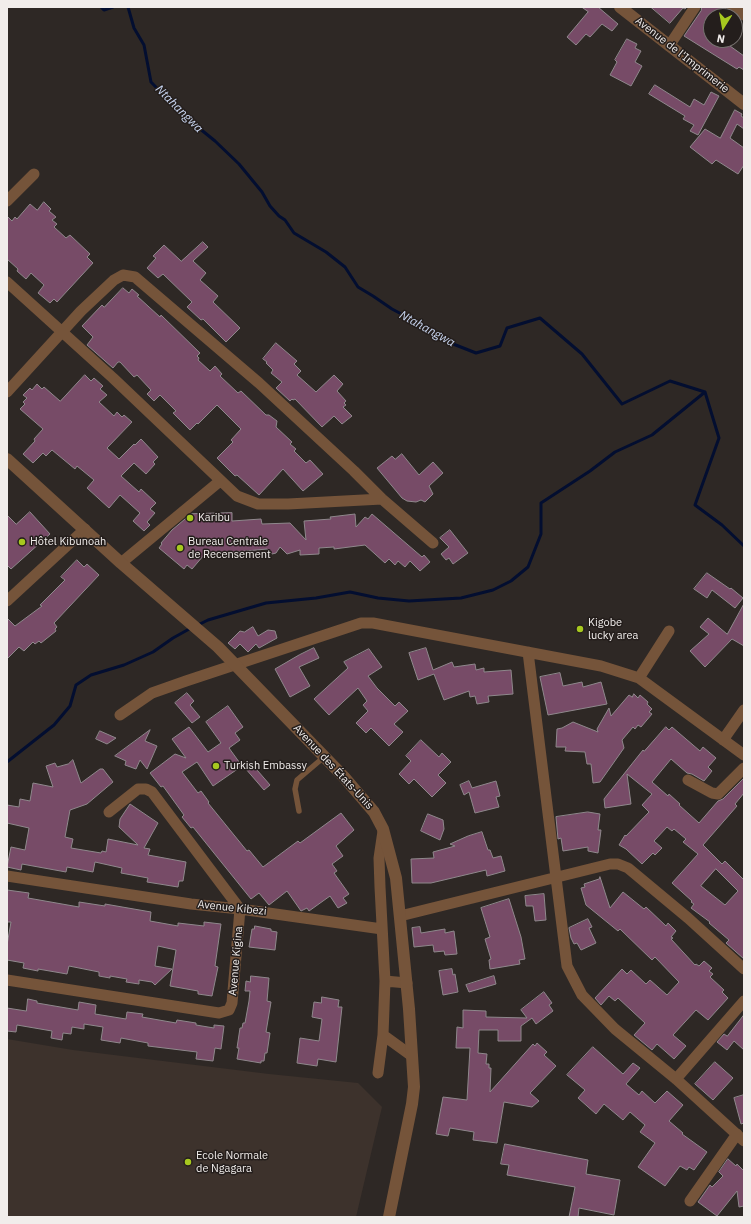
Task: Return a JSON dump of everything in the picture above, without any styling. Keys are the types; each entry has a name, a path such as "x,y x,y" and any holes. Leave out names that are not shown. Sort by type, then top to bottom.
{"street":[{"name":"Avenue de l'Imprimerie","path":"620,7 744,104"},
{"path":"669,46 695,7"},
{"path":"732,7 744,15"},
{"path":"7,201 34,174"},
{"path":"7,392 81,311 114,280 123,274 135,277 259,383 354,470 382,499 433,543"},
{"path":"7,282 113,378 237,496 258,504 288,504 382,499"},
{"name":"Avenue des États-Unis","path":"7,459 121,563 218,647 324,757 374,812 383,829 396,878 407,983 414,1087 412,1104 389,1217"},
{"path":"121,563 220,480"},
{"path":"7,601 85,529"},
{"path":"120,714 152,693 361,623 373,623 601,666 639,678 744,755"},
{"path":"639,678 669,631"},
{"path":"528,652 567,966 582,995 615,1029 676,1079 741,1138 690,1201"},
{"path":"723,740 744,710"},
{"path":"688,780 712,793 718,794 744,768"},
{"path":"109,812 138,789 146,789 152,792 240,909"},
{"path":"378,1073 383,1035 385,981 379,858 383,829"},
{"path":"400,916 610,864 618,864 628,868 688,918 744,969"},
{"name":"Avenue Kibezi","path":"7,876 191,904 240,909 382,929"},
{"name":"Avenue Kigina","path":"7,980 219,1013 229,1010 232,1003 240,909"},
{"path":"385,981 407,983"},
{"path":"676,1079 744,1001"},
{"path":"383,1035 412,1056"}],"lane":[{"path":"299,811 295,789 297,780 324,757"}],"shaded area":[{"name":"Ecole Normale de Ngagara","path":"7,1039 73,1050 269,1074 358,1083 382,1107 356,1217 7,1217"}],"building":[{"path":"582,7 598,7 618,24 612,31 602,24 590,37 586,34 576,45 567,37 588,12"},
{"path":"651,7 687,7 685,9 683,8 670,23"},
{"path":"702,7 725,8 703,8 703,48 684,36 701,11"},
{"path":"627,39 637,44 635,48 641,51 635,62 642,66 631,86 610,75 617,62 615,60"},
{"path":"703,48 733,48 744,56 744,70 739,67 737,69"},
{"path":"655,85 690,107 694,99 704,105 711,92 719,96 698,135 690,131 694,125 683,119 685,116 649,94"},
{"path":"735,110 742,114 741,116 744,118 744,129 737,124 730,138 744,148 744,165 738,174 716,160 712,164 690,147 705,129 720,138"},
{"path":"44,202 51,209 49,211 56,217 52,220 57,224 54,227 66,238 70,235 90,254 87,257 93,263 57,302 54,299 50,303 38,293 44,285 31,273 26,279 7,259 7,216 12,221 15,217 17,219 30,204 37,210"},
{"path":"203,242 208,247 193,261 206,273 200,280 218,296 213,302 240,328 226,342 203,319 201,320 187,307 192,302 163,274 158,278 147,268 156,258 153,256 164,245 181,261"},
{"path":"123,288 129,293 132,289 139,295 137,296 160,317 161,315 200,353 197,356 199,358 198,360 210,371 215,366 222,374 220,376 238,393 241,391 266,415 269,415 277,421 276,427 292,442 290,444 296,449 294,451 306,463 310,460 323,474 303,491 283,469 259,495 237,475 235,476 217,458 233,442 231,440 241,429 217,405 190,430 173,413 176,411 160,395 154,401 147,394 151,390 137,375 134,377 120,362 118,362 113,368 87,345 93,337 82,326 102,305 104,307"},
{"path":"276,343 297,361 294,364 301,371 297,375 316,392 334,375 343,384 337,391 346,401 344,403 346,405 343,407 352,416 342,424 334,416 322,427 295,399 290,401 276,388 282,382 271,373 273,370 263,359"},
{"path":"85,375 91,381 94,378 103,386 100,389 107,395 99,402 114,416 117,412 122,417 124,415 132,422 107,448 119,459 141,439 158,457 153,462 155,464 146,474 134,463 121,476 139,492 141,489 156,503 150,509 155,513 147,522 150,525 144,531 133,521 140,513 120,495 109,508 87,488 94,480 77,466 75,469 52,450 46,456 43,453 33,463 23,454 35,441 34,439 43,429 20,409 25,404 23,402 27,398 23,395 30,388 32,390 37,384 42,389 44,387 60,401"},
{"path":"402,454 419,475 433,462 443,473 429,486 433,494 425,502 421,500 416,502 407,501 402,498 377,468 392,456 395,459"},
{"path":"30,512 50,534 11,569 7,565 7,515 16,524"},
{"path":"232,513 232,521 261,519 262,524 290,523 306,540 304,521 331,519 330,517 355,514 356,527 365,517 368,519 372,514 422,557 424,555 430,562 420,571 410,561 405,567 398,561 395,565 389,559 385,563 365,545 334,549 334,547 319,548 319,554 300,555 300,550 287,554 280,547 276,553 272,554 267,549 204,555 192,569 187,565 184,569 159,548 162,544 161,543 172,530 191,514"},
{"path":"450,530 468,553 453,564 449,558 446,560 441,554 449,547 440,538"},
{"path":"77,560 84,567 87,564 99,575 54,623 57,627 55,629 56,631 41,643 39,641 35,644 33,642 24,651 19,647 7,659 7,618 15,626 42,606 40,605 65,580 61,577"},
{"path":"707,573 730,589 731,588 743,598 735,608 712,590 707,598 694,589"},
{"path":"744,604 744,646 732,639 705,667 690,651 709,634 700,627 708,618 727,634"},
{"path":"253,627 258,636 268,630 275,631 277,638 259,648 256,644 248,652 240,644 235,649 228,643 240,631 244,632"},
{"path":"314,648 319,658 299,667 310,686 290,697 275,669"},
{"path":"426,648 433,670 452,662 454,667 475,664 476,670 484,668 484,672 511,670 513,694 488,696 489,702 477,704 475,696 470,697 469,691 444,700 434,674 418,680 409,653"},
{"path":"369,649 382,667 368,676 377,688 395,706 399,702 408,711 394,724 403,732 389,746 371,728 366,733 356,723 368,711 363,705 367,701 358,688 329,715 314,699 348,668 344,662"},
{"path":"560,673 563,686 582,682 583,687 601,682 607,704 548,715 540,677"},
{"path":"187,693 194,701 190,705 200,717 192,723 175,703"},
{"path":"634,694 638,698 640,695 648,702 647,704 652,709 649,712 652,714 641,727 638,725 635,729 633,727 622,740 624,748 600,782 593,783 591,764 587,764 585,752 565,751 566,747 556,747 557,729 573,722 598,732 597,729 609,708 611,716 629,695 632,697"},
{"path":"228,706 243,727 235,733 240,740 229,748 242,766 213,786 197,762 182,772 198,793 201,791 209,802 208,803 247,851 249,850 263,867 298,841 300,843 341,813 354,830 336,846 343,856 332,864 337,871 334,873 349,894 343,898 347,903 338,908 330,896 309,911 307,908 301,911 287,891 269,905 259,893 251,899 193,827 191,828 182,817 184,815 163,786 161,787 150,773 175,754 186,758 172,739 189,727 208,752 221,743 206,722"},
{"path":"666,727 669,730 672,727 700,751 703,747 716,758 708,767 712,771 704,781 692,774 687,773 671,759 652,782 668,796 669,794 699,823 718,801 723,799 744,778 744,793 735,804 737,806 703,845 722,864 725,861 744,880 744,959 726,943 729,940 709,923 710,922 691,908 694,904 691,902 692,901 672,883 698,854 683,842 686,839 674,829 672,831 667,827 654,841 662,848 655,855 653,853 642,864 626,849 619,845 625,835 626,836 649,812 642,805 652,794 627,774 631,804 605,808 604,799 643,750 644,751","holes":["716,869 738,891 725,905 701,886"]},
{"path":"150,730 145,741 157,746 147,769 140,760 136,769 125,765 126,761 115,756"},
{"path":"100,731 116,738 107,744 96,739"},
{"path":"421,740 439,757 442,753 451,762 438,775 446,783 432,797 414,779 409,784 399,774 411,761 406,756"},
{"path":"73,760 81,783 100,769 103,769 113,782 87,804 70,810 65,837 73,839 71,848 101,853 102,851 106,852 108,839 138,845 119,827 120,819 130,804 158,823 144,848 150,849 148,855 186,862 183,881 179,881 178,887 147,882 148,878 121,873 122,868 95,862 93,872 67,867 66,872 22,864 21,870 7,867 11,847 25,850 29,828 7,823 7,805 19,807 20,799 30,801 33,783 53,787 46,766 55,763 57,767 68,764"},
{"path":"251,763 270,785 264,790 245,768"},
{"path":"469,781 472,788 496,781 500,796 496,797 499,807 475,813 469,792 464,795 460,785"},
{"path":"588,812 600,814 598,830 601,830 598,853 588,851 588,847 563,851 561,838 558,839 556,817"},
{"path":"428,814 443,820 444,829 440,840 421,831"},
{"path":"482,832 488,850 490,850 493,858 501,856 505,871 487,876 486,870 431,883 412,883 411,859 434,858 433,852 455,846 450,844"},
{"path":"600,877 610,908 623,892 644,909 646,907 666,926 668,923 676,931 671,939 695,965 696,964 699,966 704,961 712,968 709,971 713,974 710,977 724,990 722,992 728,998 708,1020 696,1010 673,1035 686,1046 674,1059 657,1044 652,1050 634,1035 645,1023 618,998 615,1001 609,996 601,1005 595,998 622,969 627,974 631,970 646,984 650,980 667,995 679,982 655,957 652,960 620,929 618,931 586,905 581,888 585,887 584,884 599,879"},
{"path":"7,890 29,893 28,898 79,907 79,902 105,906 105,904 151,912 150,921 178,926 178,923 204,926 204,922 221,924 215,966 218,967 212,996 198,994 198,991 170,986 176,950 158,946 155,966 172,969 155,985 152,982 139,980 139,984 126,982 127,979 99,976 99,972 69,966 67,974 38,969 38,971 23,968 24,963 7,960 7,945 11,922 7,922"},
{"path":"544,894 546,920 535,921 533,906 526,906 525,896"},
{"path":"509,899 521,937 525,959 519,960 520,964 490,969 489,960 491,959 485,939 490,937 481,908"},
{"path":"588,919 592,927 589,928 596,943 581,950 577,943 574,944 569,928"},
{"path":"255,926 271,929 271,931 277,932 275,950 249,947 252,929 254,929"},
{"path":"420,927 421,933 445,929 445,933 454,931 457,954 445,955 444,951 434,952 433,945 414,947 412,928"},
{"path":"452,969 453,975 455,974 458,992 443,995 439,971"},
{"path":"251,976 269,978 267,1001 271,1002 266,1032 270,1033 267,1053 265,1053 264,1061 261,1061 261,1063 237,1059 240,1028 242,1028 243,1023 245,1023 249,1001 250,991 245,991 246,981 250,982"},
{"path":"494,976 496,984 469,992 466,985"},
{"path":"544,992 552,1003 549,1005 553,1011 536,1024 532,1018 521,1026 521,1041 498,1041 498,1030 479,1030 478,1053 487,1054 486,1064 489,1064 489,1068 491,1068 490,1092 533,1044 535,1046 537,1043 547,1052 544,1055 556,1066 530,1093 539,1101 532,1107 504,1102 497,1143 473,1140 474,1132 450,1128 448,1136 436,1134 443,1097 467,1100 470,1048 456,1048 457,1027 463,1028 463,1010 486,1011 486,1017 527,1018 521,1010"},
{"path":"322,997 339,1000 338,1007 342,1007 336,1062 318,1059 317,1066 297,1063 300,1038 319,1041 322,1019 312,1017 314,1002 321,1003"},
{"path":"28,999 37,1001 37,1003 78,1010 79,1002 96,1005 95,1014 126,1019 127,1012 143,1014 142,1017 176,1023 177,1020 214,1028 214,1025 224,1026 221,1049 215,1048 213,1061 196,1059 197,1052 148,1046 148,1043 121,1038 120,1043 101,1040 103,1027 84,1024 84,1029 72,1027 71,1034 63,1033 62,1040 51,1038 52,1031 17,1025 16,1032 7,1031 7,1008 26,1011"},
{"path":"744,1015 744,1050 734,1041 727,1050 717,1042 724,1034 727,1036"},
{"path":"593,1047 623,1074 633,1063 640,1068 626,1084 639,1095 642,1091 655,1103 667,1091 683,1105 669,1121 683,1133 682,1134 707,1152 694,1170 689,1167 687,1170 680,1166 665,1186 638,1167 655,1143 640,1132 645,1125 630,1112 623,1120 604,1104 596,1114 578,1098 585,1090 567,1075"},
{"path":"715,1062 733,1078 713,1100 695,1084"},
{"path":"744,1095 744,1123 741,1124 734,1098"},
{"path":"505,1144 588,1160 586,1174 620,1180 614,1215 579,1208 578,1217 569,1217 575,1187 507,1175 509,1165 501,1164"},
{"path":"728,1159 736,1166 737,1164 744,1171 744,1206 739,1207 737,1191 717,1216 698,1202 710,1185 712,1187 723,1176 719,1172"}],"waterway":[{"name":"Ntahangwa","path":"101,7 104,10 113,7"},
{"name":"Ntahangwa","path":"128,7 134,28 144,45 151,82 183,115 215,141 239,164 262,192 270,206 285,220 294,233 326,252 345,267 358,287 392,309 424,326 443,340 476,353 500,346 507,328 540,318 582,354 622,404 670,381 705,392 719,438 695,505 722,525 744,546"},
{"path":"198,625 208,620 266,603 316,598 350,592 378,598 409,601 461,598 493,590 511,581 528,567 541,534 541,503 590,471 615,452 652,435 705,392"},
{"path":"7,762 54,725 70,706 76,685 91,675 124,665 153,652 191,628"}],"place":[{"name":"Karibu","path":"190,518"},
{"name":"Hôtel Kibunoah","path":"22,542"},
{"name":"Bureau Centrale de Recensement","path":"180,548"},
{"name":"Kigobe lucky area","path":"580,629"},
{"name":"Turkish Embassy","path":"216,766"},
{"name":"Ecole Normale de Ngagara","path":"188,1162"}]}
